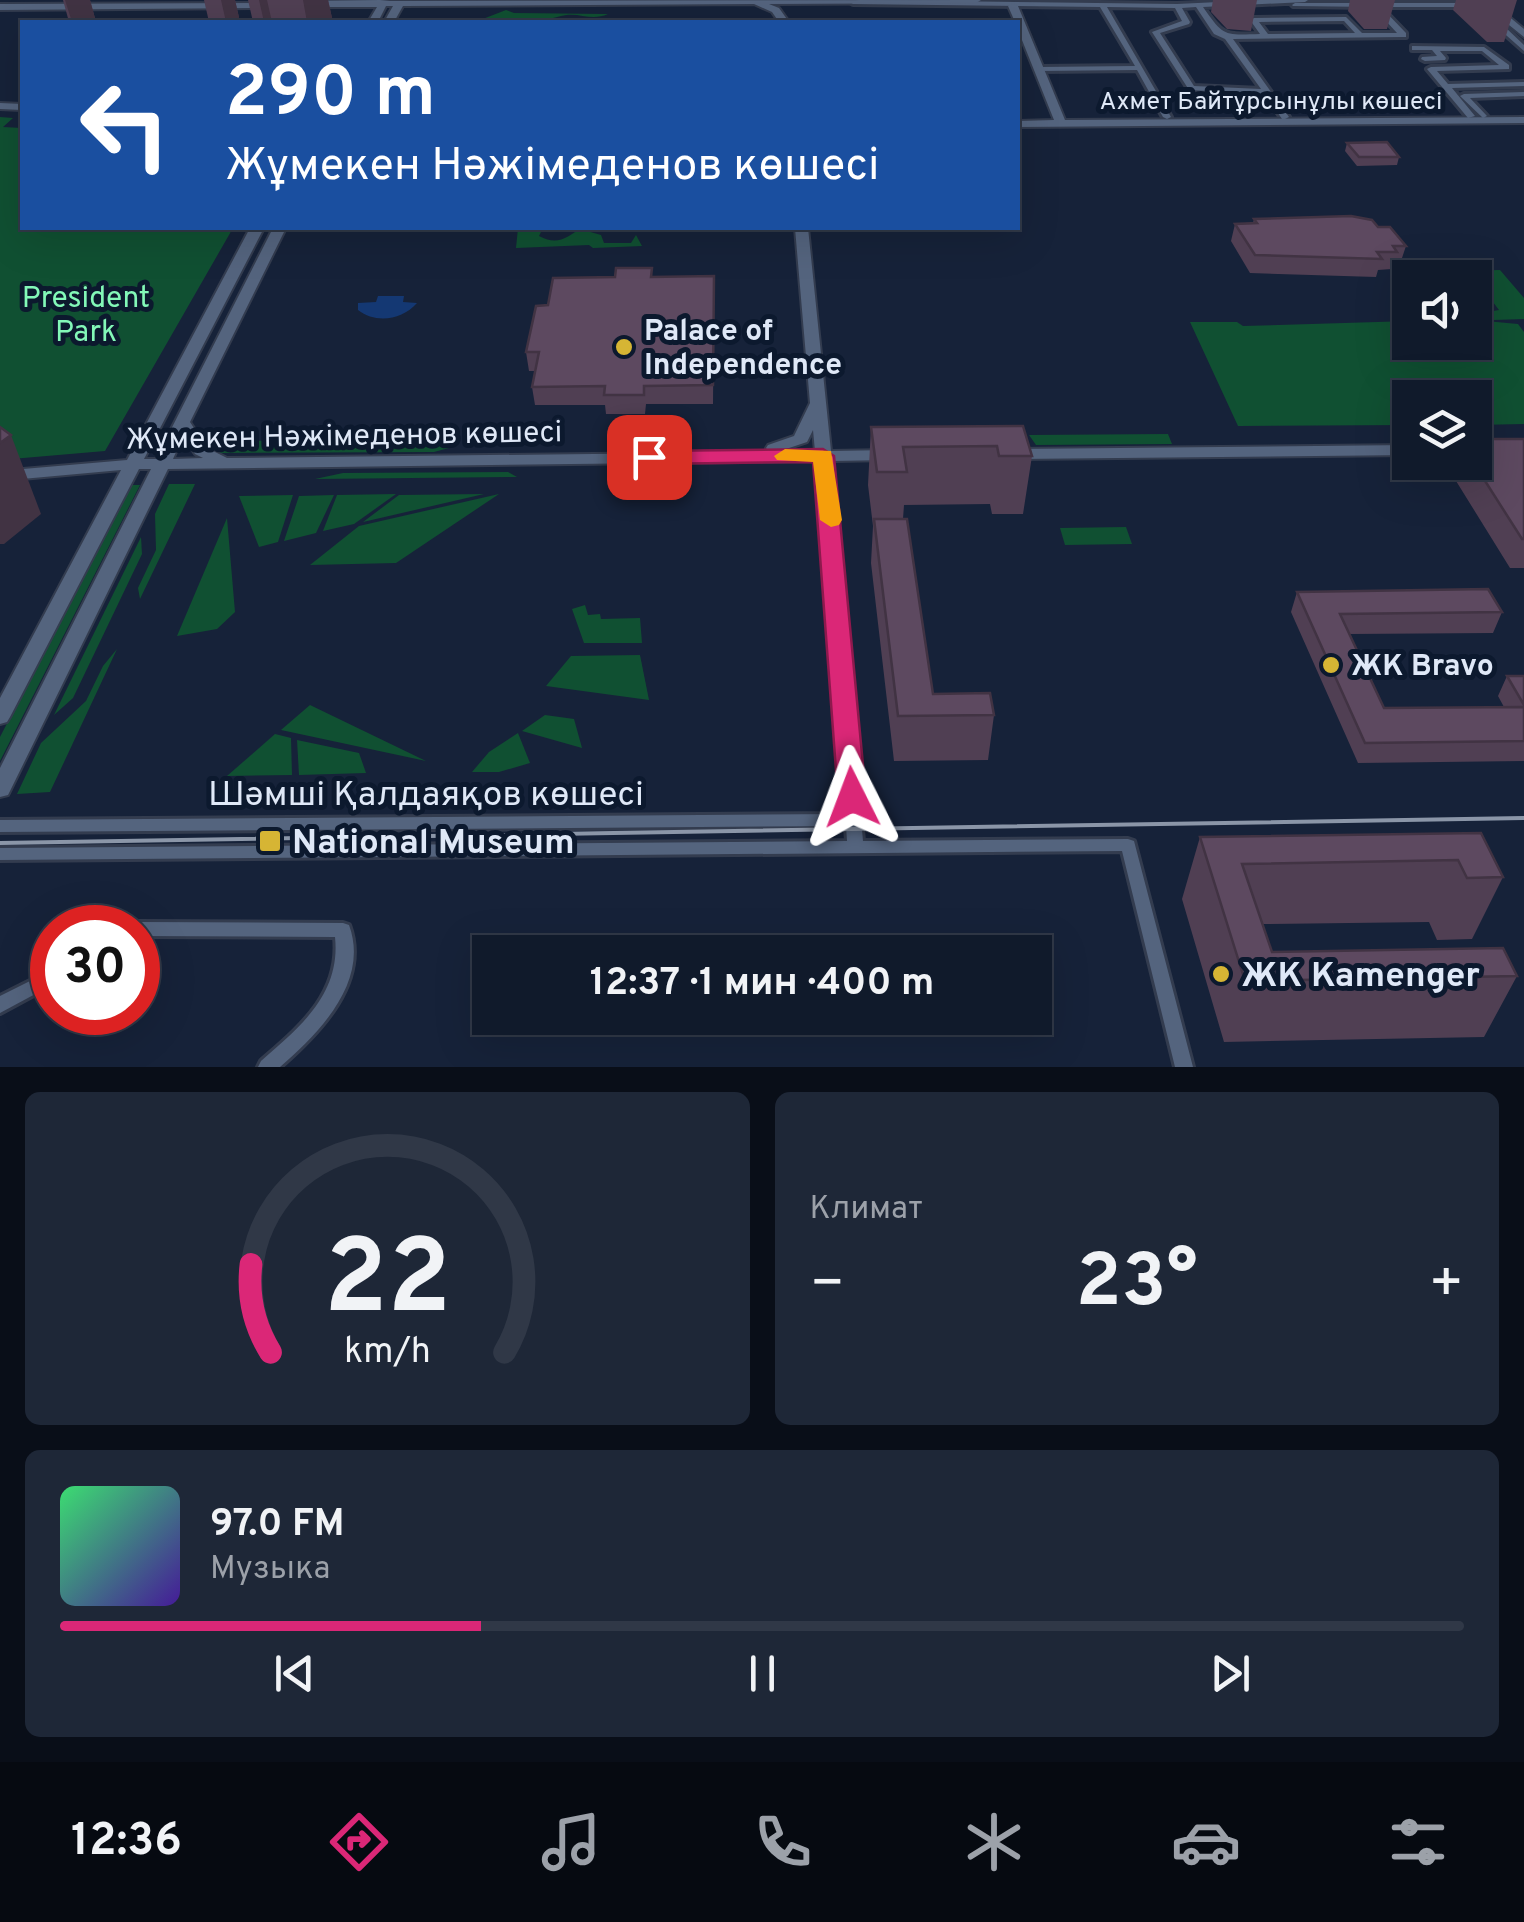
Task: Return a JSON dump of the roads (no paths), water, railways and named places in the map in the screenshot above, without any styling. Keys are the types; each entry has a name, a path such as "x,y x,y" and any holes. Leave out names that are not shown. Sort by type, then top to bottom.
{"main road":[{"path":"0,4 146,0"},
{"path":"714,2 976,0"},
{"path":"296,4 690,1 766,5 779,12 784,20"},
{"path":"786,20 794,9 818,2"},
{"path":"1476,2 1502,25 1524,34"},
{"path":"1476,2 1524,25"},
{"path":"0,4 278,4"},
{"path":"1013,6 1019,20"},
{"path":"1020,22 1059,121"},
{"name":"Ахмет Байтұрсынұлы көшесі","path":"1059,121 1477,116 1524,119"},
{"name":"Ахмет Байтұрсынұлы көшесі","path":"1020,121 1524,119"},
{"path":"0,717 256,230"},
{"path":"0,789 278,230"},
{"path":"801,230 824,460"},
{"path":"711,456 794,443 806,432 818,397"},
{"path":"182,422 201,452 226,462"},
{"path":"76,469 150,438"},
{"path":"1392,450 992,458 1392,459"},
{"name":"Жұмекен Нәжімеденов көшесі","path":"157,469 226,462 711,456 824,460"},
{"name":"Жұмекен Нәжімеденов көшесі","path":"0,476 76,469 908,459"},
{"name":"Жұмекен Нәжімеденов көшесі","path":"0,486 133,469"}],"street":[{"path":"1258,5 1305,0"},
{"path":"842,1 1013,6 1476,2 1485,17"},
{"path":"1375,5 1425,59 1444,86 1477,116"},
{"path":"1103,6 1168,118"},
{"path":"1177,6 1186,22 1156,32 1192,88 1268,92"},
{"path":"1200,6 1217,32 1228,37 1403,35"},
{"path":"1265,36 1254,20 1346,19 1360,35"},
{"path":"1502,25 1524,48"},
{"path":"1228,37 1286,117"},
{"path":"1415,48 1484,50 1506,68 1431,69"},
{"path":"1425,59 1442,58 1434,48"},
{"path":"1040,69 1140,68"},
{"path":"1444,86 1523,91"},
{"path":"1477,116 1464,96 1523,91"},
{"path":"824,460 855,844"},
{"name":"Шәмші Қалдаяқов көшесі","path":"0,826 853,820"},
{"name":"Шәмші Қалдаяқов көшесі","path":"0,854 855,844 872,850 1128,845 1184,1067"},
{"path":"160,930 342,930 343,965 333,1000 308,1030 267,1067"},
{"path":"0,1005 30,989"}],"water":[{"path":"378,296 404,296 403,302 417,303 389,318 373,317 358,310 358,303 376,302"}],"tram line":[{"path":"0,843 1524,818"}],"place":[{"name":"Palace of Independence","path":"624,347"},
{"name":"ЖК Bravo","path":"1331,665"},
{"name":"National Museum","path":"270,841"},
{"name":"ЖК Kamenger","path":"1221,974"}],"park label":[{"name":"President Park","path":"86,314"}]}
